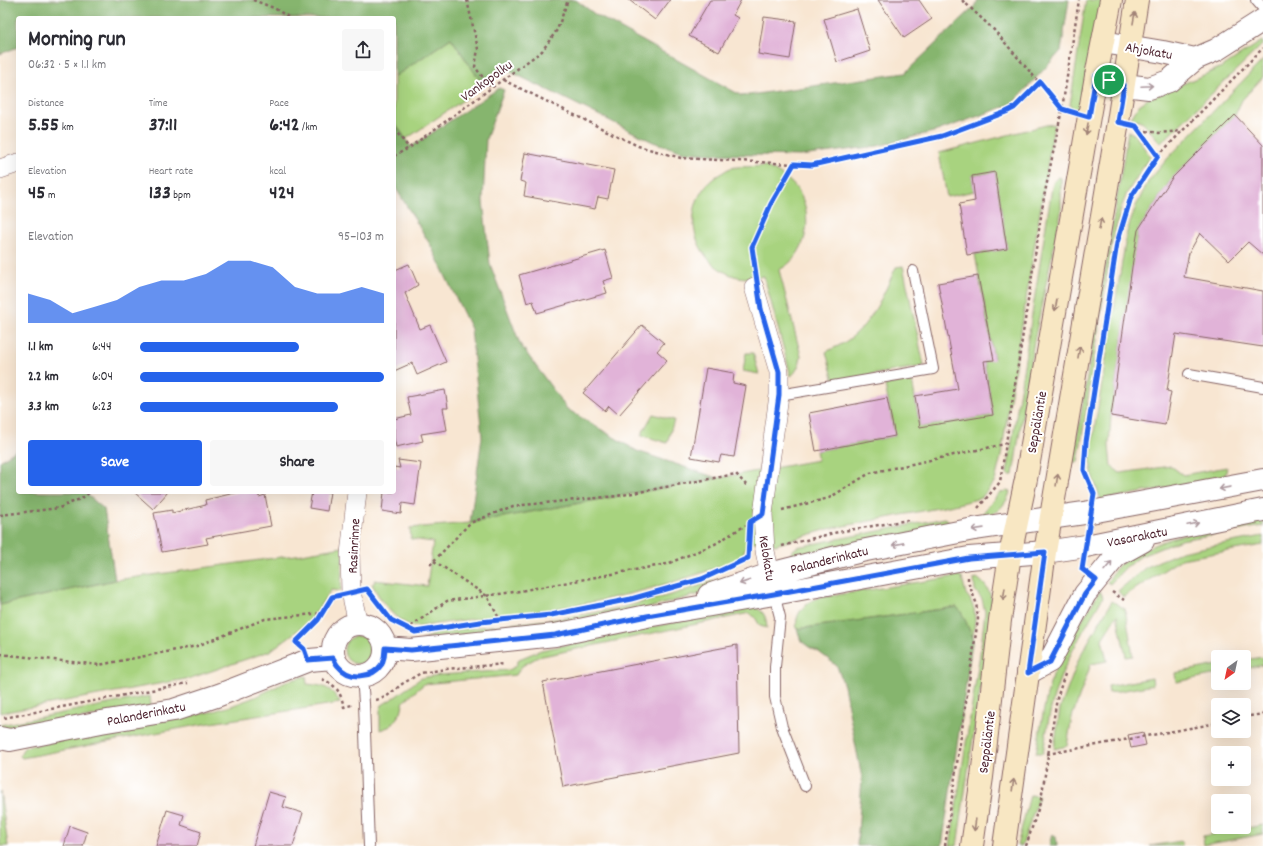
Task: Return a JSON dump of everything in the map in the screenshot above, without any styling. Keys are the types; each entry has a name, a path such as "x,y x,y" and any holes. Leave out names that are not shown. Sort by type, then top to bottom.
{"main road":[{"name":"Seppäläntie","path":"972,846 982,777 1000,620 1010,555 1028,464 1096,76 1111,0"},
{"path":"1004,846 1050,519 1118,122 1137,0"}],"street":[{"name":"Ahjokatu","path":"1096,76 1124,85 1149,88 1169,81 1195,59 1216,50 1263,20"},
{"name":"Ahjokatu","path":"1103,42 1195,59"},
{"path":"0,169 16,165"},
{"name":"Kelokatu","path":"755,279 779,372 779,395 756,518 772,584"},
{"path":"1017,524 1091,512 1263,480"},
{"name":"Rasinrinne","path":"357,494 350,554 351,592 358,624"},
{"name":"Vasarakatu","path":"1010,555 1086,546 1263,510"},
{"name":"Palanderinkatu","path":"772,584 861,551 974,529 1017,524"},
{"path":"1028,673 1050,662 1085,594 1116,556 1160,532"},
{"name":"Palanderinkatu","path":"385,648 411,650 555,635 646,606 772,584 969,558 1010,555"},
{"path":"358,624 366,625 376,631 383,640 385,648 385,656 382,664 377,670 362,676 353,676 344,672 333,658 332,650 337,635 343,629 350,625 358,624"},
{"name":"Palanderinkatu","path":"5,739 174,710 219,695 308,660 333,658"}],"lane":[{"path":"1256,0 1263,8"},
{"path":"779,395 934,369 913,271"},
{"path":"1189,374 1263,387"},
{"path":"772,584 780,617 775,667 775,696 782,727 804,786"},
{"path":"362,676 369,846"}],"path":[{"path":"253,0 274,8 287,16"},
{"path":"467,0 478,49 475,66 491,88"},
{"name":"Vankopolku","path":"396,155 409,148 542,51 557,30 568,0"},
{"path":"962,0 994,30 1062,109 1089,117"},
{"path":"974,529 978,508 1000,482 1044,197 1062,109 1079,0"},
{"path":"1119,237 1131,197 1158,156 1263,48"},
{"path":"503,80 638,146 681,158 812,165 942,136 1014,108 1040,82"},
{"path":"1118,122 1136,126 1158,156"},
{"path":"1139,130 1159,133 1183,131"},
{"path":"396,132 409,148"},
{"path":"755,279 752,247 771,204 794,164"},
{"path":"1091,512 1094,494 1084,470 1086,442 1097,373"},
{"path":"411,626 447,601 514,592 667,564 715,544 756,518 829,498 870,473 1006,444"},
{"path":"430,565 470,523 513,506 617,496 736,474 751,490 752,483"},
{"path":"0,515 59,508 82,498 87,494"},
{"path":"749,530 756,518"},
{"path":"765,551 838,532 916,519"},
{"path":"945,846 978,620 976,602 968,582 969,558"},
{"path":"434,561 487,596 500,620"},
{"path":"646,606 694,581"},
{"path":"288,646 296,642 318,620 332,597 367,589 391,620 415,632"},
{"path":"1107,597 1110,591 1124,600"},
{"path":"0,654 99,665 197,646 265,619 323,613"},
{"path":"493,621 507,619"},
{"path":"296,642 304,649 312,679 322,679 337,688 341,695 344,707 386,697 402,684 421,673 446,669 505,664"},
{"path":"1026,846 1041,800 1047,754 1057,698 1067,669"},
{"path":"0,719 195,682"},
{"path":"1251,716 1263,714"},
{"path":"1047,754 1211,724"}],"green space":[{"path":"0,0 576,0 596,15 742,96 905,73 974,7 978,0 1069,0 1061,51 1012,104 937,131 878,146 800,156 684,152 653,142 507,70 484,86 451,38 396,76 396,16 16,16 16,48 0,54"},
{"path":"1086,0 1104,0 1079,111 1071,109 1070,105"},
{"path":"451,38 484,86 406,139 396,125 396,76"},
{"path":"1262,41 1263,44 1161,143 1143,123 1131,118 1139,105 1148,99 1222,67"},
{"path":"1263,60 1263,77 1242,100 1235,115 1172,178 1138,230 1111,416 1109,446 1111,466 1120,473 1171,466 1183,475 1227,467 1225,477 1101,500 1093,478 1090,456 1127,232 1136,206 1148,182 1168,158"},
{"path":"499,88 504,90 486,139 483,201 490,264 520,344 567,409 637,451 717,478 470,523 482,437 471,329 431,246 396,188 396,125 411,147"},
{"path":"1054,124 1001,456 995,481 981,498 954,505 828,529 775,545 773,544 772,534 746,546 741,559 720,567 633,593 566,607 419,627 397,618 380,598 372,584 375,582 374,580 427,586 433,542 411,539 410,528 470,523 818,460 816,451 895,436 885,385 912,380 920,427 993,415 984,361 994,359 975,254 1007,249 995,172 972,176 974,191 947,197 939,153"},
{"path":"1128,131 1135,135 1150,156 1127,193 1121,208 1112,243 1078,462 1073,462"},
{"path":"765,166 784,177 796,187 804,202 806,213 807,224 802,246 789,264 779,270 801,356 798,367 791,376 764,276 749,278 738,277 719,268 707,257 699,244 694,229 694,213 698,198 707,185 730,168"},
{"path":"1059,177 1061,178 1061,213 1034,341 1013,475 1008,475 1007,473 1052,187 1054,181"},
{"path":"903,266 924,366 834,381 826,352 846,342 857,333 877,306 896,267"},
{"path":"746,353 753,353 759,374 743,371"},
{"path":"653,414 674,420 667,443 641,435"},
{"path":"16,450 16,494 86,494 104,509 115,580 0,605 0,461"},
{"path":"1000,492 1010,492 1006,501 1000,509 983,517 982,514"},
{"path":"945,518 948,520 949,525 794,559 791,557 791,552 797,547"},
{"path":"1263,520 1263,526 1181,540 1141,556 1126,567 1110,584 1107,582 1120,565 1137,553 1153,545 1208,529"},
{"path":"1263,536 1263,545 1181,559 1123,597 1118,591 1145,568 1181,552"},
{"path":"343,547 341,591 331,590 309,622 270,651 191,678 0,713 0,605 116,580"},
{"path":"958,576 962,577 966,594 974,609 975,619 973,637 957,607 797,629 797,619 801,610 808,603 817,598"},
{"path":"726,577 730,578 707,592 616,617 422,639 435,634 462,629 565,618 620,608 674,594"},
{"path":"977,578 988,590 992,600 993,617 979,697 957,846 950,846 981,647 985,612 982,599 975,590 974,579"},
{"path":"1100,591 1103,597 1073,650 1055,692 1043,753 1036,753 1045,704 1057,664"},
{"path":"1112,601 1125,609 1133,656 1126,657 1117,615 1102,639 1107,661 1091,664 1072,717 1067,746 1054,749 1060,709 1080,656"},
{"path":"752,606 764,614 767,628 760,626 750,613 538,657 522,666 516,675 424,684 404,701 401,712 391,726 380,730 380,710 382,705 421,678 440,675 509,670 516,666 519,659 541,650"},
{"path":"957,607 973,637 942,846 857,846 862,778 844,686 837,666 819,652 801,641 797,629"},
{"path":"358,636 368,640 372,650 368,660 358,664 348,660 344,650 348,640"},
{"path":"1263,657 1263,665 1251,668 1251,659"},
{"path":"1211,666 1211,675 1176,682 1175,673"},
{"path":"306,676 307,684 327,688 334,694 340,703 198,725 22,758 20,756 25,747 210,712 255,697 288,681"},
{"path":"1152,678 1153,685 1109,693 1108,686"},
{"path":"150,696 151,706 6,732 0,730 0,725"},
{"path":"0,791 8,846 0,846"},
{"path":"1030,795 1039,796 1022,846 1017,846"},
{"path":"1263,825 1263,834 1204,845 1203,836 1214,834 1251,834 1251,827"},
{"path":"1052,834 1056,836 1057,846 1049,846"},
{"path":"1181,841 1182,846 1150,846"}],"building":[{"path":"629,0 670,0 655,20"},
{"path":"710,0 741,0 733,15 738,18 719,52 689,36"},
{"path":"878,0 919,0 932,19 904,38"},
{"path":"857,9 870,51 837,62 824,19"},
{"path":"764,17 796,21 790,59 758,54"},
{"path":"1235,115 1263,145 1263,255 1248,242 1229,261 1200,233 1189,253 1184,277 1263,291 1263,347 1176,334 1167,391 1171,392 1165,425 1111,416 1138,230 1172,178"},
{"path":"525,153 614,170 608,199 598,197 595,209 524,196 526,183 520,181"},
{"path":"995,172 1007,249 967,255 959,204 975,201 972,176"},
{"path":"605,250 613,278 603,281 607,293 537,313 533,301 527,303 519,275"},
{"path":"409,264 418,285 405,293 420,329 430,325 446,362 417,375 412,363 396,370 396,270"},
{"path":"978,276 994,360 984,361 993,415 920,427 915,396 958,389 938,283"},
{"path":"642,325 664,343 657,351 667,360 619,415 609,406 605,411 583,393"},
{"path":"706,368 734,373 733,383 746,386 734,457 721,455 719,462 691,457"},
{"path":"445,390 448,408 443,408 447,430 421,434 423,441 396,447 396,419 411,415 407,397"},
{"path":"887,398 895,436 816,451 809,413"},
{"path":"398,460 421,463 415,505 402,503 401,514 382,511 384,494 396,494 396,467 400,468"},
{"path":"136,494 166,494 153,509"},
{"path":"230,494 258,494 259,497 265,495 271,526 206,538 208,544 162,552 154,513 172,510 172,513 206,505 205,500"},
{"path":"312,494 330,494 327,511 309,508"},
{"path":"737,645 739,753 563,787 543,682"},
{"path":"1143,732 1146,745 1131,748 1128,735"},
{"path":"269,792 286,797 283,807 303,813 293,846 253,846"},
{"path":"167,810 184,815 181,825 201,832 197,846 156,846"},
{"path":"70,826 87,832 83,846 64,846"}],"route":[{"path":"1096,76 1109,80 1124,85 1118,122 1136,126 1158,156 1131,197 1117,243 1086,442 1084,470 1094,494 1082,569 1096,580 1085,594 1050,662 1028,673 1045,552 969,558 647,616 555,635 411,650 385,648 385,656 382,664 377,670 362,676 353,676 344,672 333,658 308,660 304,649 296,642 318,620 332,597 351,592 367,589 391,620 415,632 480,622 551,615 631,599 702,579 748,558 750,522 763,514 779,395 779,372 761,309 752,247 771,204 794,164 812,165 942,136 1014,108 1040,82 1062,109 1089,117 1096,76"}]}
